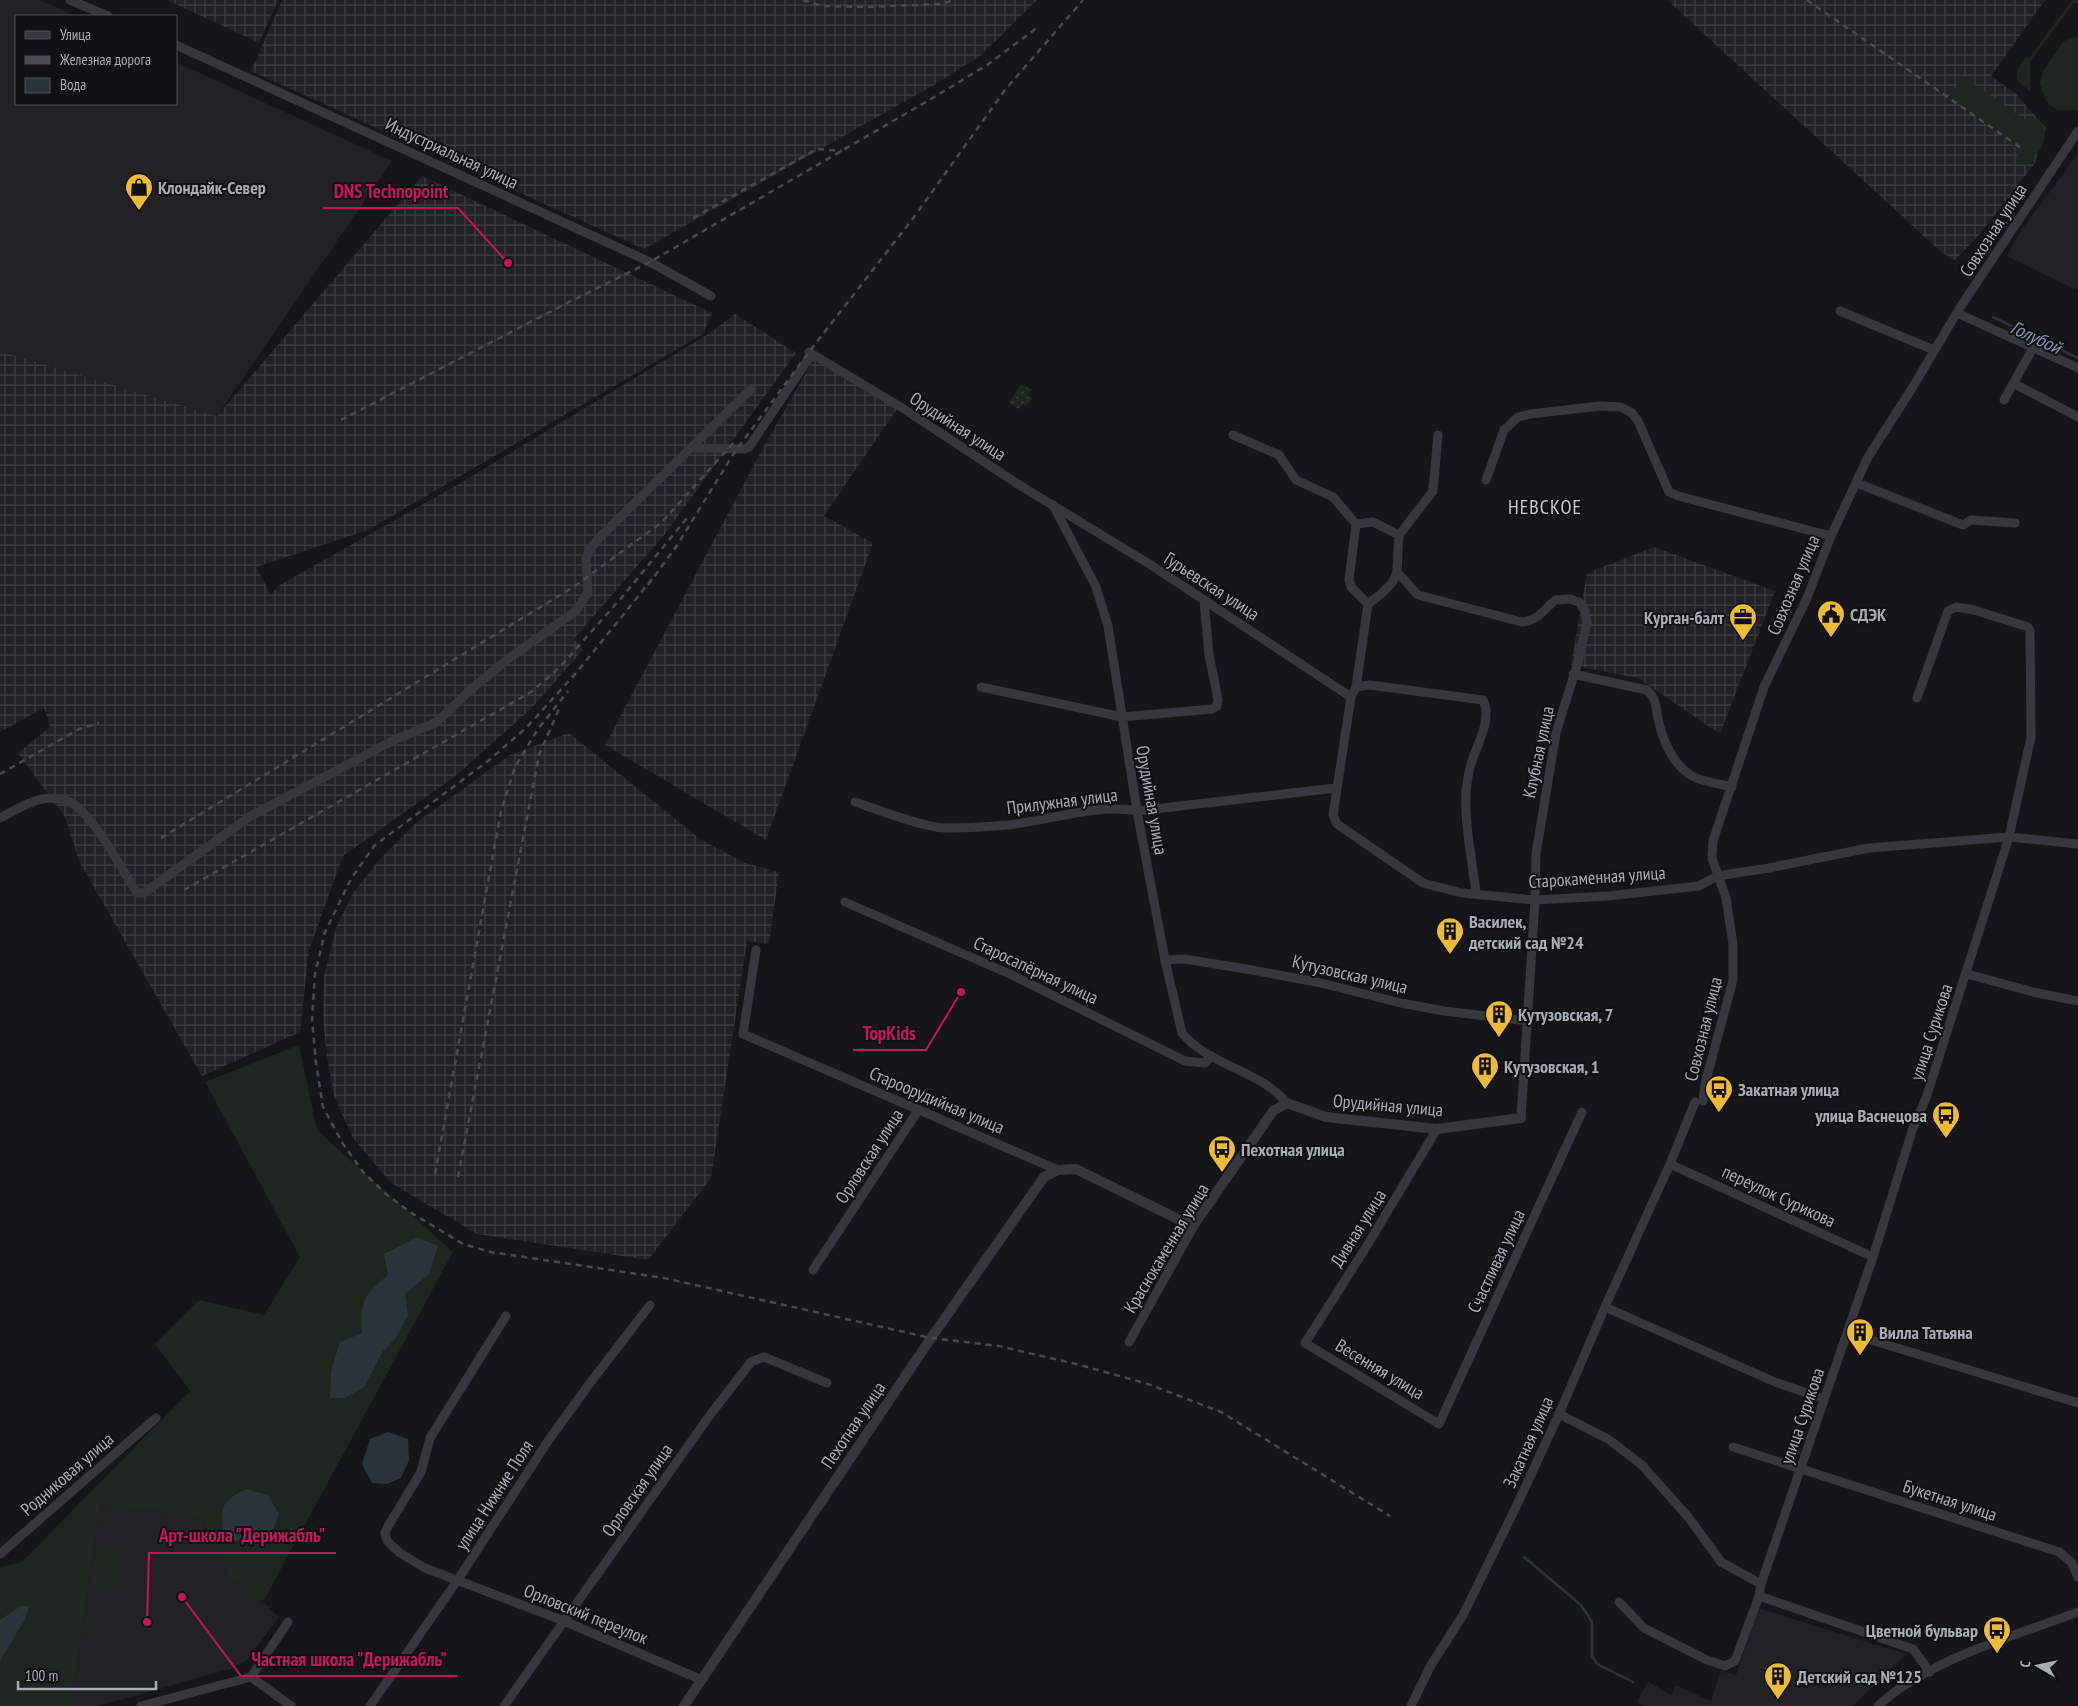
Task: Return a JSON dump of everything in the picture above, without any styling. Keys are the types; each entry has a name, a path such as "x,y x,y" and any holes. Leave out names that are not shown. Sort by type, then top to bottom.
{"street":[{"path":"70,0 106,15"},
{"name":"Индустриальная улица","path":"178,46 643,259 711,296"},
{"name":"Совхозная улица","path":"1699,1102 1733,973 1733,944 1726,898 1712,858 1713,841 1764,687 1807,598 1831,536 1868,457 1957,313 2078,131"},
{"path":"1840,311 1934,350"},
{"path":"1957,313 2078,368"},
{"path":"2004,400 2033,348"},
{"name":"Орудийная улица","path":"691,448 744,450 749,447 812,354 904,409 1053,505 1096,587 1108,626 1137,811 1165,960 1182,1033 1188,1041 1211,1056 1278,1092 1287,1103 1326,1117 1437,1129 1521,1118"},
{"path":"2013,383 2078,417"},
{"path":"0,818 25,805 43,799 59,799 74,804 90,821 137,893 144,893 249,817 394,740 437,722 468,692 508,658 576,611 588,592 586,559 589,550 752,388"},
{"path":"1486,480 1504,430 1518,417 1600,406 1621,407 1632,413 1638,421 1669,492 1678,496 1831,536"},
{"path":"1232,435 1279,455 1296,480 1333,497 1356,524 1349,580 1351,587 1368,604 1388,589 1396,578 1400,535 1434,492 1438,435"},
{"path":"1857,483 1963,525 1971,520 2014,523"},
{"name":"Гурьевская улица","path":"1053,505 1204,600 1350,697"},
{"path":"1356,524 1373,522 1400,535"},
{"name":"Клубная улица","path":"1397,572 1418,595 1522,622 1530,622 1554,600 1570,598 1579,602 1585,610 1587,622 1578,662 1556,733 1544,793 1536,854 1535,900 1521,1118"},
{"path":"981,687 1122,717 1212,709 1217,706 1218,699 1209,654 1204,600"},
{"name":"Старокаменная улица","path":"1368,604 1356,687 1350,697 1333,815 1337,824 1423,883 1462,893 1535,900 1608,896 1699,886 1717,876 1770,868 1869,848 2009,837 2078,844"},
{"name":"улица Сурикова","path":"1620,1602 1644,1628 1664,1639 1707,1660 1726,1666 1735,1661 1848,1333 1913,1128 1926,1098 1967,974 2009,837 2031,736 2030,631 2028,626 1974,610 1956,607 1948,611 1917,698"},
{"path":"1573,674 1647,690 1653,696 1659,723 1670,753 1680,767 1695,777 1732,788"},
{"path":"1356,687 1370,685 1483,700 1486,707 1486,716 1481,740 1472,759 1466,801 1476,894"},
{"name":"Прилужная улица","path":"855,802 938,828 1009,825 1058,815 1125,809 1137,811 1336,788"},
{"name":"Старосапёрная улица","path":"845,902 1012,975 1185,1061 1205,1063 1211,1056"},
{"name":"Староорудийная улица","path":"756,950 743,1034 1058,1170 1076,1169 1184,1222 1196,1222"},
{"name":"Кутузовская улица","path":"1165,960 1185,959 1252,970 1330,984 1401,1003 1444,1011 1528,1021"},
{"path":"1967,974 2033,992 2078,1001"},
{"name":"Закатная улица","path":"1411,1706 1431,1665 1467,1606 1506,1529 1699,1102"},
{"name":"Краснокаменная улица","path":"1129,1342 1196,1222 1274,1111 1287,1103"},
{"name":"Орловская улица","path":"813,1270 918,1109"},
{"name":"Счастливая улица","path":"1439,1424 1582,1112"},
{"name":"Дивная улица","path":"1304,1343 1365,1249 1437,1129"},
{"name":"переулок Сурикова","path":"1670,1164 1873,1257"},
{"name":"Пехотная улица","path":"684,1706 931,1338 1044,1178 1058,1170"},
{"name":"улица Нижние Поля","path":"370,1706 457,1581 548,1441 586,1387 650,1305"},
{"path":"1605,1307 1775,1382 1824,1399"},
{"name":"Орловский переулок","path":"506,1316 430,1438 421,1472 385,1533 387,1540 400,1553 425,1568 564,1620 702,1680"},
{"path":"1848,1333 2078,1403"},
{"name":"Весенняя улица","path":"1304,1343 1439,1424"},
{"name":"Орловская улица","path":"504,1706 710,1415 751,1362 764,1357 827,1383"},
{"path":"1559,1414 1608,1439 1642,1465 1682,1511 1721,1562 1761,1584"},
{"name":"Родниковая улица","path":"0,1554 156,1418"},
{"name":"Букетная улица","path":"1734,1447 2059,1552 2072,1563 2078,1577"},
{"path":"1758,1596 1913,1649 1930,1672"},
{"path":"1878,1706 1908,1684 1968,1654 2078,1612"},
{"path":"141,1706 251,1677 288,1622"},
{"path":"251,1677 291,1706"}],"shaded area":[{"path":"0,0 40,0 74,15 15,15 15,105 178,105 178,63 392,161 217,416 0,351"},
{"path":"167,0 278,0 259,43"},
{"path":"282,0 1037,0 980,56 934,85 644,249 251,71"},
{"path":"1667,0 2045,0 1991,76 2016,94 2046,128 2035,163 1980,234 1955,260 1941,252"},
{"path":"2072,0 2078,0 2078,3 2073,4 2030,62 2030,91 2017,81 2018,69 2025,58 2030,57"},
{"path":"2078,37 2078,110 2058,110 2046,101 2040,83 2043,71 2063,42"},
{"path":"1964,77 2030,123 2036,117 2042,123 2045,136 2043,142 2036,155 2026,166 2017,159 2017,148 1949,96"},
{"path":"2078,154 2078,291 2007,256 2022,229"},
{"path":"422,176 712,313 703,334 368,530 256,567 271,595 278,586 457,485 710,333 735,314 796,353 665,534 574,639 583,650 531,709 453,778 343,856 309,950 300,1032 202,1076 79,861 65,817 18,753 50,727 44,708 0,732 0,351 217,416"},
{"path":"814,359 897,409 824,516 873,543 766,840 605,745 764,446"},
{"path":"1021,384 1032,390 1028,395 1032,398 1026,406 1023,404 1019,409 1009,403"},
{"name":"Курган-балт","path":"1654,547 1775,591 1720,734 1638,678 1571,665 1587,573"},
{"path":"569,733 700,839 745,863 779,872 769,944 747,941 711,1178 648,1260 477,1234 391,1183 353,1138 334,1096 327,1057 323,1018 324,976 336,928 353,893 380,859 417,822 510,755"},
{"path":"299,1045 317,1130 453,1252 263,1602 229,1577 202,1518 100,1504 71,1706 0,1706 0,1567 22,1562 190,1391 155,1344 199,1300 264,1315 300,1257 205,1082"},
{"path":"100,1504 202,1518 229,1577 263,1602 279,1617 248,1659 230,1669 98,1706 71,1706"},
{"path":"100,1546 119,1549 121,1573 97,1570"},
{"path":"96,1571 121,1575 123,1591 93,1586"},
{"path":"1761,1609 1906,1654 1853,1706 1643,1706 1637,1702 1648,1681 1671,1695 1676,1685 1711,1701 1721,1671 1736,1675 1757,1614"}],"water":[{"path":"417,1237 438,1246 429,1274 405,1294 408,1316 395,1339 383,1351 364,1387 345,1398 330,1398 331,1371 340,1342 362,1333 362,1313 365,1300 368,1294 388,1275 384,1254"},
{"path":"388,1432 408,1439 409,1460 401,1478 387,1484 372,1483 362,1464 370,1439"},
{"path":"246,1489 268,1495 279,1514 272,1531 246,1543 224,1538 222,1514 226,1503"},
{"path":"21,1606 29,1606 25,1619 0,1661 0,1620"}],"waterway":[{"name":"Голубой","path":"1993,317 2078,358"},
{"path":"1524,1557 1581,1605 1592,1622 1592,1656 1597,1664 1633,1682"}],"railway":[{"path":"803,0 822,6 866,7 940,4 955,0"},
{"path":"648,585 676,547 734,453 809,352 914,217 1005,90 1083,0"},
{"path":"1807,0 2024,150"},
{"path":"341,420 650,262 931,99 987,65 1038,27"},
{"path":"693,218 817,149 842,151"},
{"path":"161,838 575,586 662,522 736,440"},
{"path":"184,890 531,692 560,667 623,596 687,518"},
{"path":"652,579 577,672 527,727 488,761 374,846 351,879 325,932 315,974 312,1020 316,1063 323,1107 343,1144 363,1172 386,1194 410,1212 463,1244 491,1252 664,1278 931,1338 999,1346 1080,1365 1148,1384 1221,1412 1390,1516"},
{"path":"435,1174 501,811 515,767 538,729 568,691"},
{"path":"458,1177 539,755 559,709"},
{"path":"0,774 79,729 99,723"}],"place":[{"name":"Клондайк-Север","path":"139,211"},
{"name":"DNS Technopoint","path":"508,263"},
{"name":"СДЭК","path":"1831,638"},
{"name":"Курган-балт","path":"1743,641"},
{"name":"Василек, детский сад №24","path":"1450,955"},
{"name":"TopKids","path":"961,992"},
{"name":"Кутузовская, 7","path":"1499,1038"},
{"name":"Кутузовская, 1","path":"1485,1090"},
{"name":"Закатная улица","path":"1719,1113"},
{"name":"улица Васнецова","path":"1946,1139"},
{"name":"Пехотная улица","path":"1222,1173"},
{"name":"Вилла Татьяна","path":"1860,1356"},
{"name":"Частная школа \"Дерижабль\"","path":"182,1597"},
{"name":"Арт-школа \"Дерижабль\"","path":"147,1622"},
{"name":"Цветной бульвар","path":"1997,1654"},
{"name":"Детский сад №125","path":"1778,1700"}],"district":[{"name":"НЕВСКОЕ","path":"1545,507"}]}
